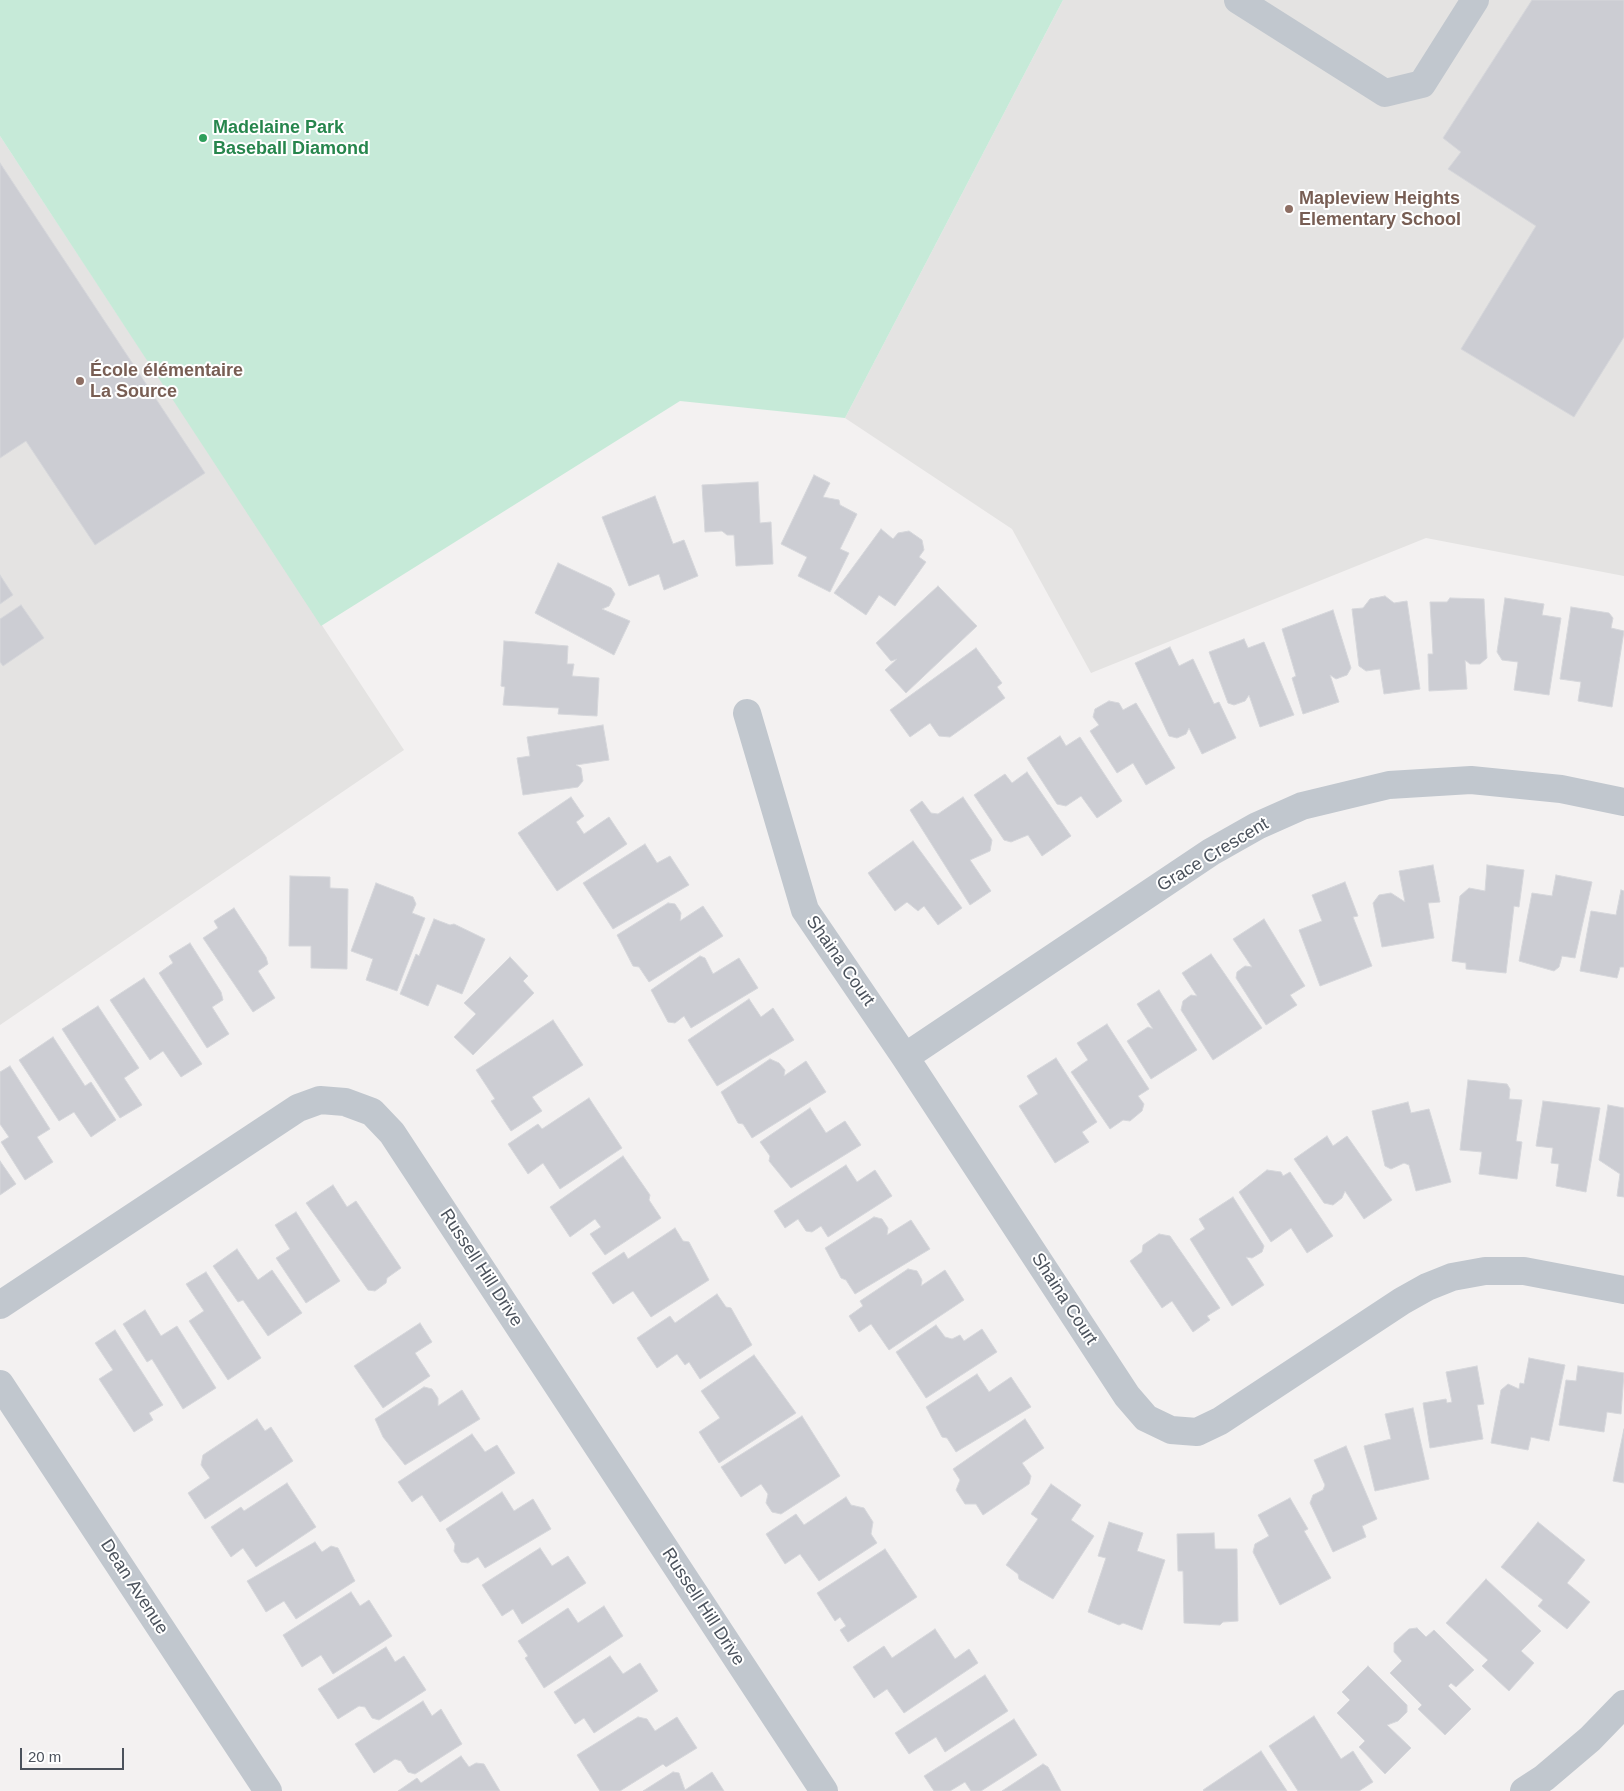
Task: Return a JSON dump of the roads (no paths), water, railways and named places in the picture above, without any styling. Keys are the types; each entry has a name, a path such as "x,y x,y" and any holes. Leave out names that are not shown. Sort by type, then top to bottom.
{"street":[{"path":"1238,0 1385,93 1422,84 1475,0"},
{"name":"Shaina Court","path":"747,713 805,910 905,1056 1127,1396 1146,1418 1171,1430 1198,1432 1220,1421 1402,1301 1427,1287 1452,1277 1485,1271 1524,1271 1624,1290"},
{"name":"Grace Crescent","path":"905,1056 1211,852 1257,826 1302,806 1389,785 1471,780 1561,789 1624,802"},
{"name":"Russell Hill Drive","path":"0,1305 298,1108 320,1100 345,1102 372,1112 392,1133 824,1791"},
{"name":"Dean Avenue","path":"0,1384 268,1791"},
{"path":"1524,1791 1544,1778 1590,1739 1624,1704"}],"place":[{"name":"Madelaine Park Baseball Diamond","path":"203,138"},
{"name":"Mapleview Heights Elementary School","path":"1289,209"},
{"name":"École élémentaire La Source","path":"80,381"}]}
